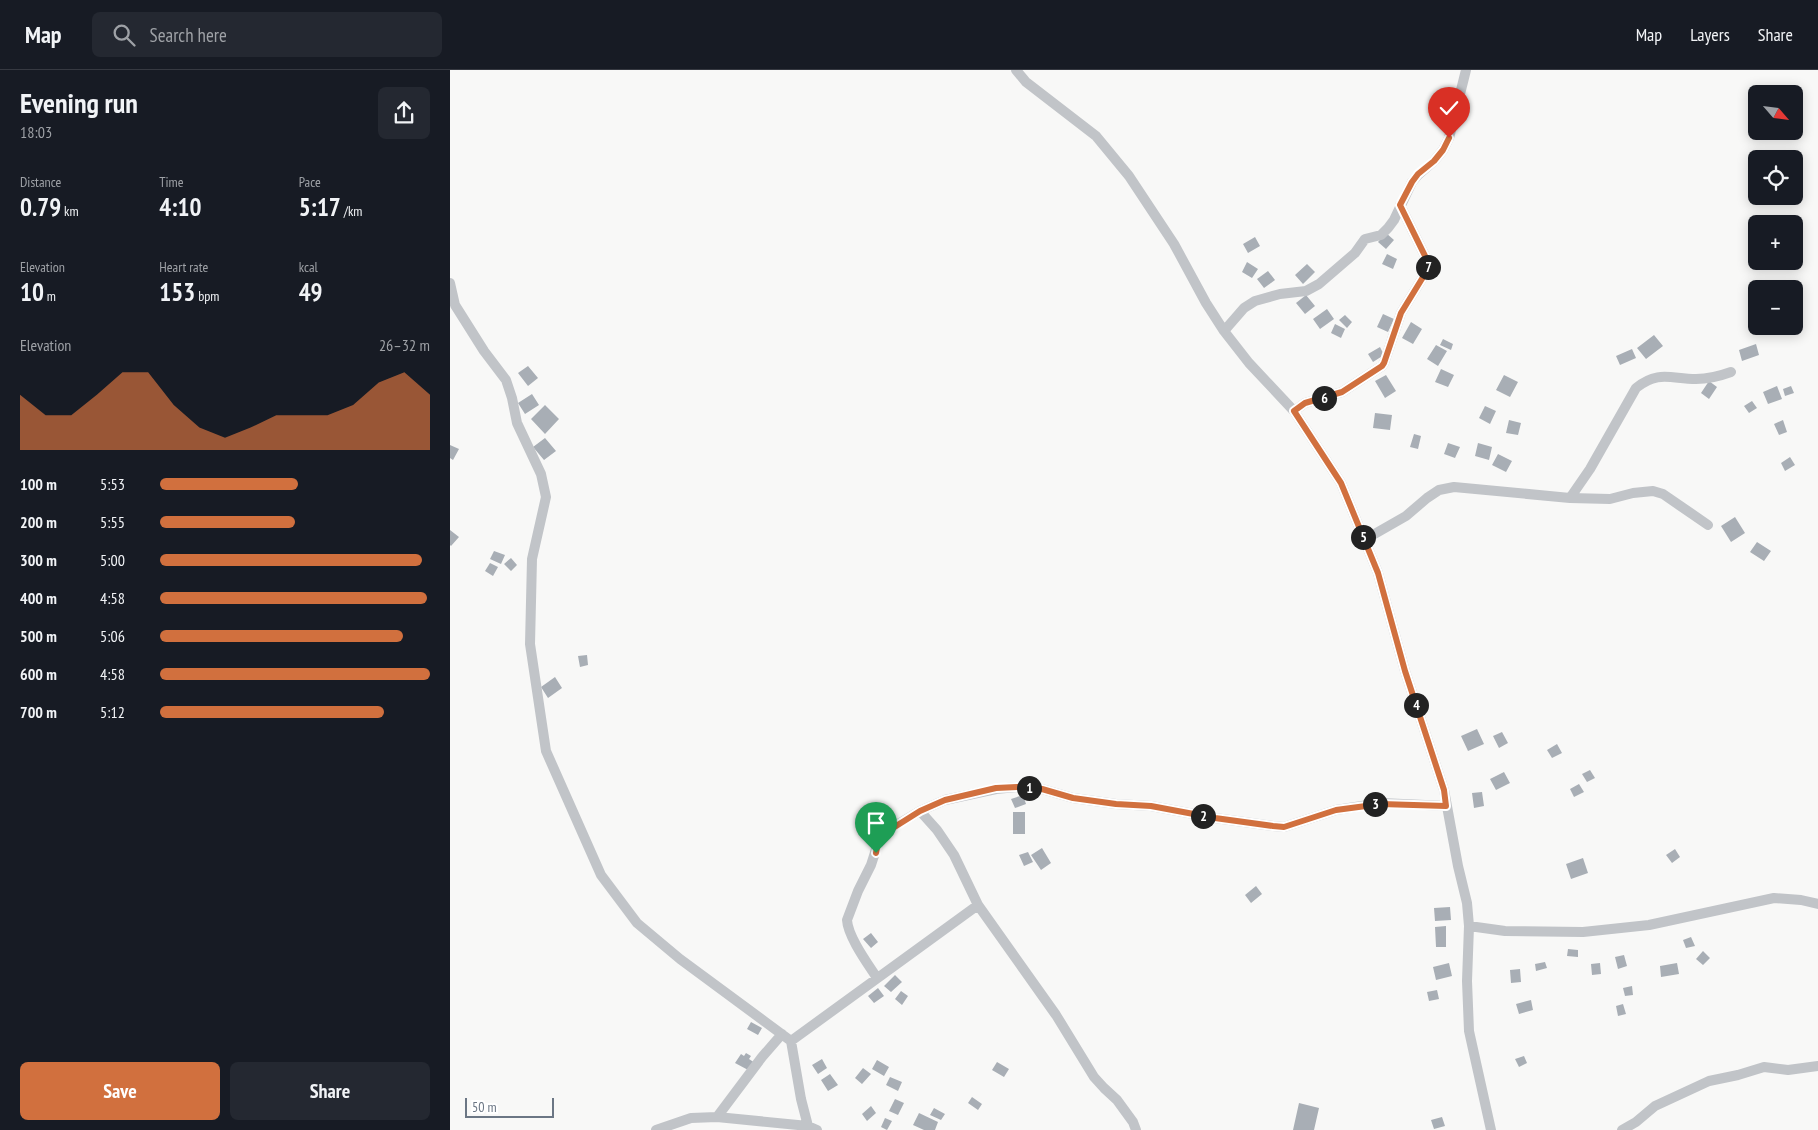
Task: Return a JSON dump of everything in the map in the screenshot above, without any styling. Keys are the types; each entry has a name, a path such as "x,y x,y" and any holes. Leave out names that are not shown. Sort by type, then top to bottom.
{"street":[{"path":"1016,70 1026,82 1096,136 1129,176 1174,244 1206,303 1224,331 1249,363 1294,411 1341,483 1378,573 1405,671 1444,790 1470,926 1467,981 1469,1031 1491,1130"},
{"path":"1224,331 1244,308 1255,301 1280,294 1306,291 1319,284 1354,253 1365,239 1381,234 1388,228 1394,220 1412,182 1418,174 1434,161 1443,150 1449,138 1466,70"},
{"path":"1294,411 1305,403 1342,392 1384,363 1401,313 1428,269 1428,262 1400,205"},
{"path":"450,282 455,305 484,351 506,380 517,423 541,474 546,498 532,559 530,644 546,752 601,875 637,923 680,959 791,1041 801,1099 813,1128 717,1117 691,1118 656,1130"},
{"path":"1570,498 1590,469 1632,394 1646,380 1656,376 1695,379 1714,378 1732,372"},
{"path":"1364,540 1406,516 1426,498 1439,490 1454,486 1570,498 1610,499 1633,493 1653,491 1663,494 1708,525"},
{"path":"877,978 854,939 847,920 871,865 880,837 920,811 945,800 996,788 1017,787 1042,789 1073,798 1116,804 1151,806 1215,818 1284,827 1336,810 1381,804 1446,806"},
{"path":"920,811 937,830 954,855 978,906 1056,1015 1094,1077 1117,1100 1133,1122 1136,1130"},
{"path":"1470,926 1505,931 1583,932 1649,925 1774,898 1801,900 1818,904"},
{"path":"791,1041 978,906"},
{"path":"717,1117 762,1057 782,1034"},
{"path":"1622,1130 1636,1122 1655,1106 1709,1081 1764,1067 1788,1070 1818,1066"}],"building":[{"path":"1386,233 1394,240 1386,249 1378,242"},
{"path":"1255,237 1260,246 1248,253 1243,244"},
{"path":"1387,254 1397,259 1393,269 1382,264"},
{"path":"1247,262 1258,269 1252,278 1242,272"},
{"path":"1307,264 1315,272 1303,284 1295,275"},
{"path":"1268,271 1275,280 1264,288 1257,279"},
{"path":"1306,295 1315,306 1305,314 1296,303"},
{"path":"1327,309 1334,319 1320,329 1313,319"},
{"path":"1383,314 1394,319 1388,332 1377,327"},
{"path":"1345,315 1352,322 1347,328 1339,320"},
{"path":"1411,322 1422,329 1413,344 1402,338"},
{"path":"1335,324 1345,329 1341,338 1331,333"},
{"path":"1654,335 1663,346 1646,359 1637,348"},
{"path":"1443,339 1453,344 1451,350 1440,345"},
{"path":"1756,344 1759,355 1742,361 1739,350"},
{"path":"1436,345 1447,351 1438,366 1427,359"},
{"path":"1380,347 1384,355 1373,362 1368,354"},
{"path":"1632,349 1636,358 1620,365 1616,356"},
{"path":"528,366 538,378 528,386 518,373"},
{"path":"1441,369 1454,375 1448,387 1435,382"},
{"path":"1386,375 1396,391 1385,398 1375,381"},
{"path":"1504,375 1518,382 1510,397 1496,390"},
{"path":"1709,381 1717,387 1709,399 1701,393"},
{"path":"1777,386 1782,399 1768,404 1763,392"},
{"path":"1791,386 1794,393 1785,396 1783,389"},
{"path":"532,394 539,405 525,414 518,403"},
{"path":"1752,401 1757,408 1749,413 1744,406"},
{"path":"545,405 559,419 545,434 531,419"},
{"path":"1485,406 1496,411 1490,424 1479,418"},
{"path":"1375,413 1392,415 1390,430 1373,428"},
{"path":"1509,420 1521,423 1518,435 1506,433"},
{"path":"1783,420 1787,432 1779,435 1774,424"},
{"path":"1414,434 1421,436 1418,449 1410,447"},
{"path":"545,438 556,451 544,460 533,447"},
{"path":"1448,443 1460,447 1455,458 1444,454"},
{"path":"1478,443 1492,447 1489,460 1475,456"},
{"path":"450,445 459,449 453,460 450,458"},
{"path":"1498,454 1512,461 1506,472 1492,465"},
{"path":"1790,457 1795,465 1785,471 1781,463"},
{"path":"1735,517 1745,533 1731,542 1721,526"},
{"path":"450,530 459,537 451,546 450,545"},
{"path":"1757,542 1771,551 1764,561 1750,552"},
{"path":"494,551 505,555 501,564 490,559"},
{"path":"511,558 517,565 511,571 504,564"},
{"path":"490,563 498,567 493,576 485,571"},
{"path":"587,655 588,665 580,667 578,656"},
{"path":"555,677 562,688 548,698 541,687"},
{"path":"1477,729 1484,744 1468,751 1461,736"},
{"path":"1502,732 1508,743 1499,748 1493,736"},
{"path":"1557,744 1562,753 1552,758 1547,750"},
{"path":"1590,770 1595,778 1587,782 1582,774"},
{"path":"1504,772 1510,783 1496,790 1490,779"},
{"path":"1579,784 1584,792 1574,797 1570,789"},
{"path":"1482,792 1484,806 1474,808 1472,793"},
{"path":"1023,795 1026,804 1015,808 1011,799"},
{"path":"1013,812 1025,812 1025,834 1013,834"},
{"path":"1042,848 1051,863 1041,870 1031,855"},
{"path":"1675,849 1680,857 1672,863 1666,855"},
{"path":"1028,852 1033,862 1024,866 1019,855"},
{"path":"1583,858 1588,873 1571,879 1566,864"},
{"path":"1256,886 1262,894 1251,903 1245,895"},
{"path":"1450,907 1451,920 1435,921 1434,908"},
{"path":"1446,926 1446,947 1436,947 1435,927"},
{"path":"871,933 878,942 871,948 863,939"},
{"path":"1691,937 1695,946 1686,948 1683,940"},
{"path":"1568,949 1578,950 1578,957 1567,956"},
{"path":"1703,951 1710,958 1703,965 1696,959"},
{"path":"1624,955 1627,966 1618,969 1615,957"},
{"path":"1545,962 1547,968 1536,971 1535,964"},
{"path":"1449,963 1452,976 1436,980 1433,967"},
{"path":"1600,963 1601,974 1592,975 1591,964"},
{"path":"1677,963 1679,974 1661,977 1660,966"},
{"path":"1520,969 1521,982 1511,983 1510,970"},
{"path":"895,975 902,982 891,992 884,986"},
{"path":"1632,986 1633,995 1625,996 1623,988"},
{"path":"878,988 884,996 874,1003 868,996"},
{"path":"1437,990 1439,999 1429,1001 1427,992"},
{"path":"901,991 908,996 902,1005 895,999"},
{"path":"1531,1000 1533,1010 1519,1014 1516,1004"},
{"path":"1623,1004 1626,1014 1618,1016 1616,1006"},
{"path":"751,1022 762,1028 758,1035 747,1029"},
{"path":"746,1053 751,1056 749,1059 755,1063 750,1071 735,1063 741,1054 744,1056"},
{"path":"1524,1056 1527,1063 1519,1067 1515,1059"},
{"path":"822,1059 827,1068 818,1074 812,1065"},
{"path":"877,1060 889,1067 884,1076 872,1069"},
{"path":"997,1062 1009,1069 1004,1077 992,1070"},
{"path":"863,1068 871,1074 862,1084 855,1078"},
{"path":"830,1074 838,1085 828,1091 821,1080"},
{"path":"890,1077 902,1082 898,1091 886,1085"},
{"path":"972,1097 982,1104 978,1110 968,1103"},
{"path":"895,1099 904,1103 898,1115 889,1111"},
{"path":"1299,1103 1319,1108 1314,1130 1293,1130"},
{"path":"871,1106 876,1113 867,1121 862,1114"},
{"path":"934,1108 945,1114 941,1120 930,1115"},
{"path":"919,1113 938,1122 935,1130 924,1130 913,1125"},
{"path":"1442,1117 1445,1126 1434,1129 1431,1120"},
{"path":"885,1118 892,1121 887,1130 881,1127"}],"route":[{"path":"876,853 880,837 920,811 945,800 996,788 1042,789 1073,798 1116,804 1151,806 1215,818 1284,827 1336,810 1381,804 1406,803 1446,806 1444,790 1405,671 1378,573 1341,483 1305,425 1294,411 1305,403 1342,392 1384,363 1403,308 1426,275 1428,269 1428,262 1400,205 1412,182 1418,174 1434,161 1443,150 1449,138"}]}
